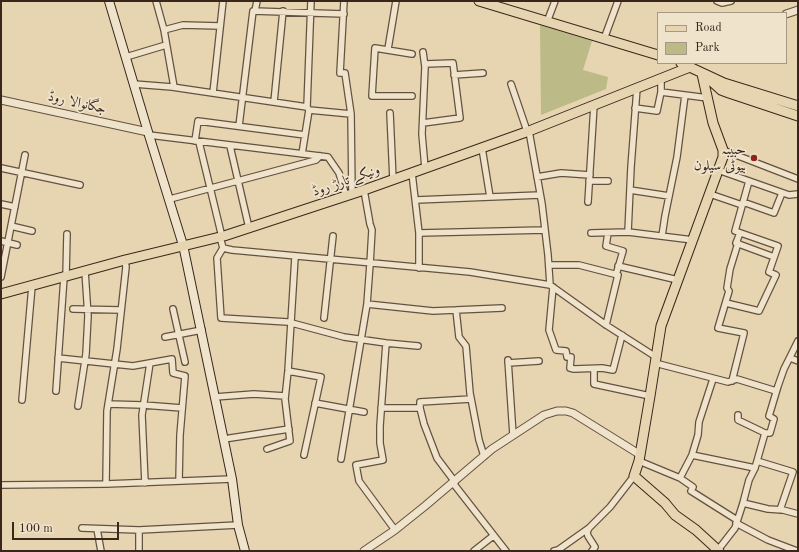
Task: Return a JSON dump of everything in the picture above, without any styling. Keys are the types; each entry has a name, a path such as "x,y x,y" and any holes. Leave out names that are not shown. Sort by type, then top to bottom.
{"main road":[{"path":"109,1 148,134 184,245 232,479 238,525 244,551"},
{"path":"478,1 489,3 657,55"},
{"path":"692,65 721,90 798,116"},
{"path":"692,65 724,83 798,106"},
{"name":"ونیکے تارڑ روڈ","path":"1,294 125,260 221,237 349,195 528,131 692,65"},
{"path":"702,74 713,123 723,150 723,157 661,326 650,396 634,476 665,503 675,515 696,530 718,550"},
{"path":"709,101 720,94 729,93"}],"street":[{"path":"156,1 164,30 174,87"},
{"path":"213,93 223,1"},
{"path":"239,126 253,11 255,11 257,1"},
{"path":"302,154 308,109 311,1"},
{"path":"344,1 340,73 345,73 351,114 349,195"},
{"path":"388,49 396,1"},
{"path":"547,22 555,1"},
{"path":"604,39 618,1"},
{"path":"716,1 722,3 731,1"},
{"path":"787,14 798,10"},
{"path":"255,11 344,14"},
{"path":"274,102 283,11"},
{"path":"164,30 183,25 220,26"},
{"path":"126,57 166,45"},
{"path":"412,54 375,48 372,96 412,96"},
{"path":"423,52 422,134 425,168"},
{"path":"423,123 460,118 453,63 424,64"},
{"path":"454,75 483,73"},
{"path":"635,108 657,111 661,92 660,78"},
{"path":"134,84 174,87 274,102 308,109 351,114"},
{"path":"511,84 528,131 537,177 551,286 549,330 556,350 566,351 567,357 571,357 570,368 613,370 622,336"},
{"path":"628,232 636,88"},
{"path":"661,92 685,95 709,101"},
{"path":"662,236 677,157 685,95"},
{"name":"جگانوالا روڈ","path":"1,100 148,134"},
{"path":"588,202 594,105"},
{"path":"390,113 393,180"},
{"path":"305,135 198,121 198,142 223,248 217,258 221,318 292,322 344,336 386,343 418,346"},
{"path":"148,134 198,142 328,157 339,172 349,195"},
{"path":"230,146 249,228"},
{"path":"482,148 490,197"},
{"path":"723,150 798,179"},
{"path":"1,277 2,260 26,155"},
{"path":"170,199 316,160 320,156"},
{"path":"1,168 80,185"},
{"path":"718,170 782,193 789,195 798,194"},
{"path":"412,173 419,233 419,268"},
{"path":"537,177 562,173 608,181"},
{"path":"726,303 759,311 776,274 769,272 778,246 735,231 749,181"},
{"path":"341,459 367,304 372,230 364,190"},
{"path":"630,190 669,196"},
{"path":"710,194 774,213 782,193"},
{"path":"416,200 540,195"},
{"path":"1,204 15,207"},
{"path":"11,226 32,231"},
{"path":"419,233 545,230"},
{"path":"591,233 628,232 693,240"},
{"path":"732,381 744,333 718,328 729,291 727,288 730,269 738,243 736,242 740,232"},
{"path":"606,325 618,275 616,275 618,266 623,251 606,246 608,233"},
{"path":"56,391 67,234"},
{"path":"324,318 333,236"},
{"path":"1,241 17,245"},
{"path":"738,243 774,257"},
{"path":"223,248 296,257 470,272 551,286 656,360 728,382 737,379 776,391"},
{"path":"267,449 290,441 285,396 296,257"},
{"path":"106,484 108,404 121,310 126,267 125,260"},
{"path":"549,265 579,266 616,275"},
{"path":"618,266 678,280"},
{"path":"78,406 85,361 87,309 85,271"},
{"path":"22,400 32,286"},
{"path":"367,304 433,311 502,308"},
{"path":"73,309 121,310"},
{"path":"173,309 186,362"},
{"path":"456,310 459,337 466,346 471,399 479,440 484,456"},
{"path":"165,337 202,330"},
{"path":"386,343 380,437 383,460 356,466 359,481 395,530"},
{"path":"738,415 738,420 765,433 770,433 774,419 769,416 776,391 784,369 797,345"},
{"path":"58,358 133,366 172,359 174,373 185,376 179,481"},
{"path":"790,358 798,361"},
{"path":"513,435 508,361 538,361"},
{"path":"145,483 142,414 150,363"},
{"path":"594,369 594,384 650,396"},
{"path":"288,371 321,377 304,455"},
{"path":"680,478 692,455 698,435 699,422 714,378"},
{"path":"215,397 254,394 285,396"},
{"path":"471,399 420,402 420,408 424,424 437,458 493,536 506,551"},
{"path":"315,403 364,412"},
{"path":"108,404 182,408"},
{"path":"381,408 420,408"},
{"path":"364,551 395,530 454,483 484,456 513,435 544,415 566,410 573,413 639,457 680,478 693,487 691,491 737,522 768,540 797,551"},
{"path":"224,439 288,430"},
{"path":"718,550 737,522 765,433"},
{"path":"692,455 755,468"},
{"path":"757,461 793,472 780,510"},
{"path":"554,551 558,550 589,528 610,507 634,476"},
{"path":"1,485 145,483 232,479"},
{"path":"743,504 798,514"},
{"path":"82,528 139,530 238,525"},
{"path":"589,528 587,532 588,536 595,547 592,551"},
{"path":"97,529 101,551"},
{"path":"138,551 139,530"},
{"path":"474,551 493,536"}],"green space":[{"path":"540,25 592,41 583,70 608,77 606,89 541,115"}],"place":[{"name":"حبیبہ بیوٹی سیلون","path":"754,158"}]}
